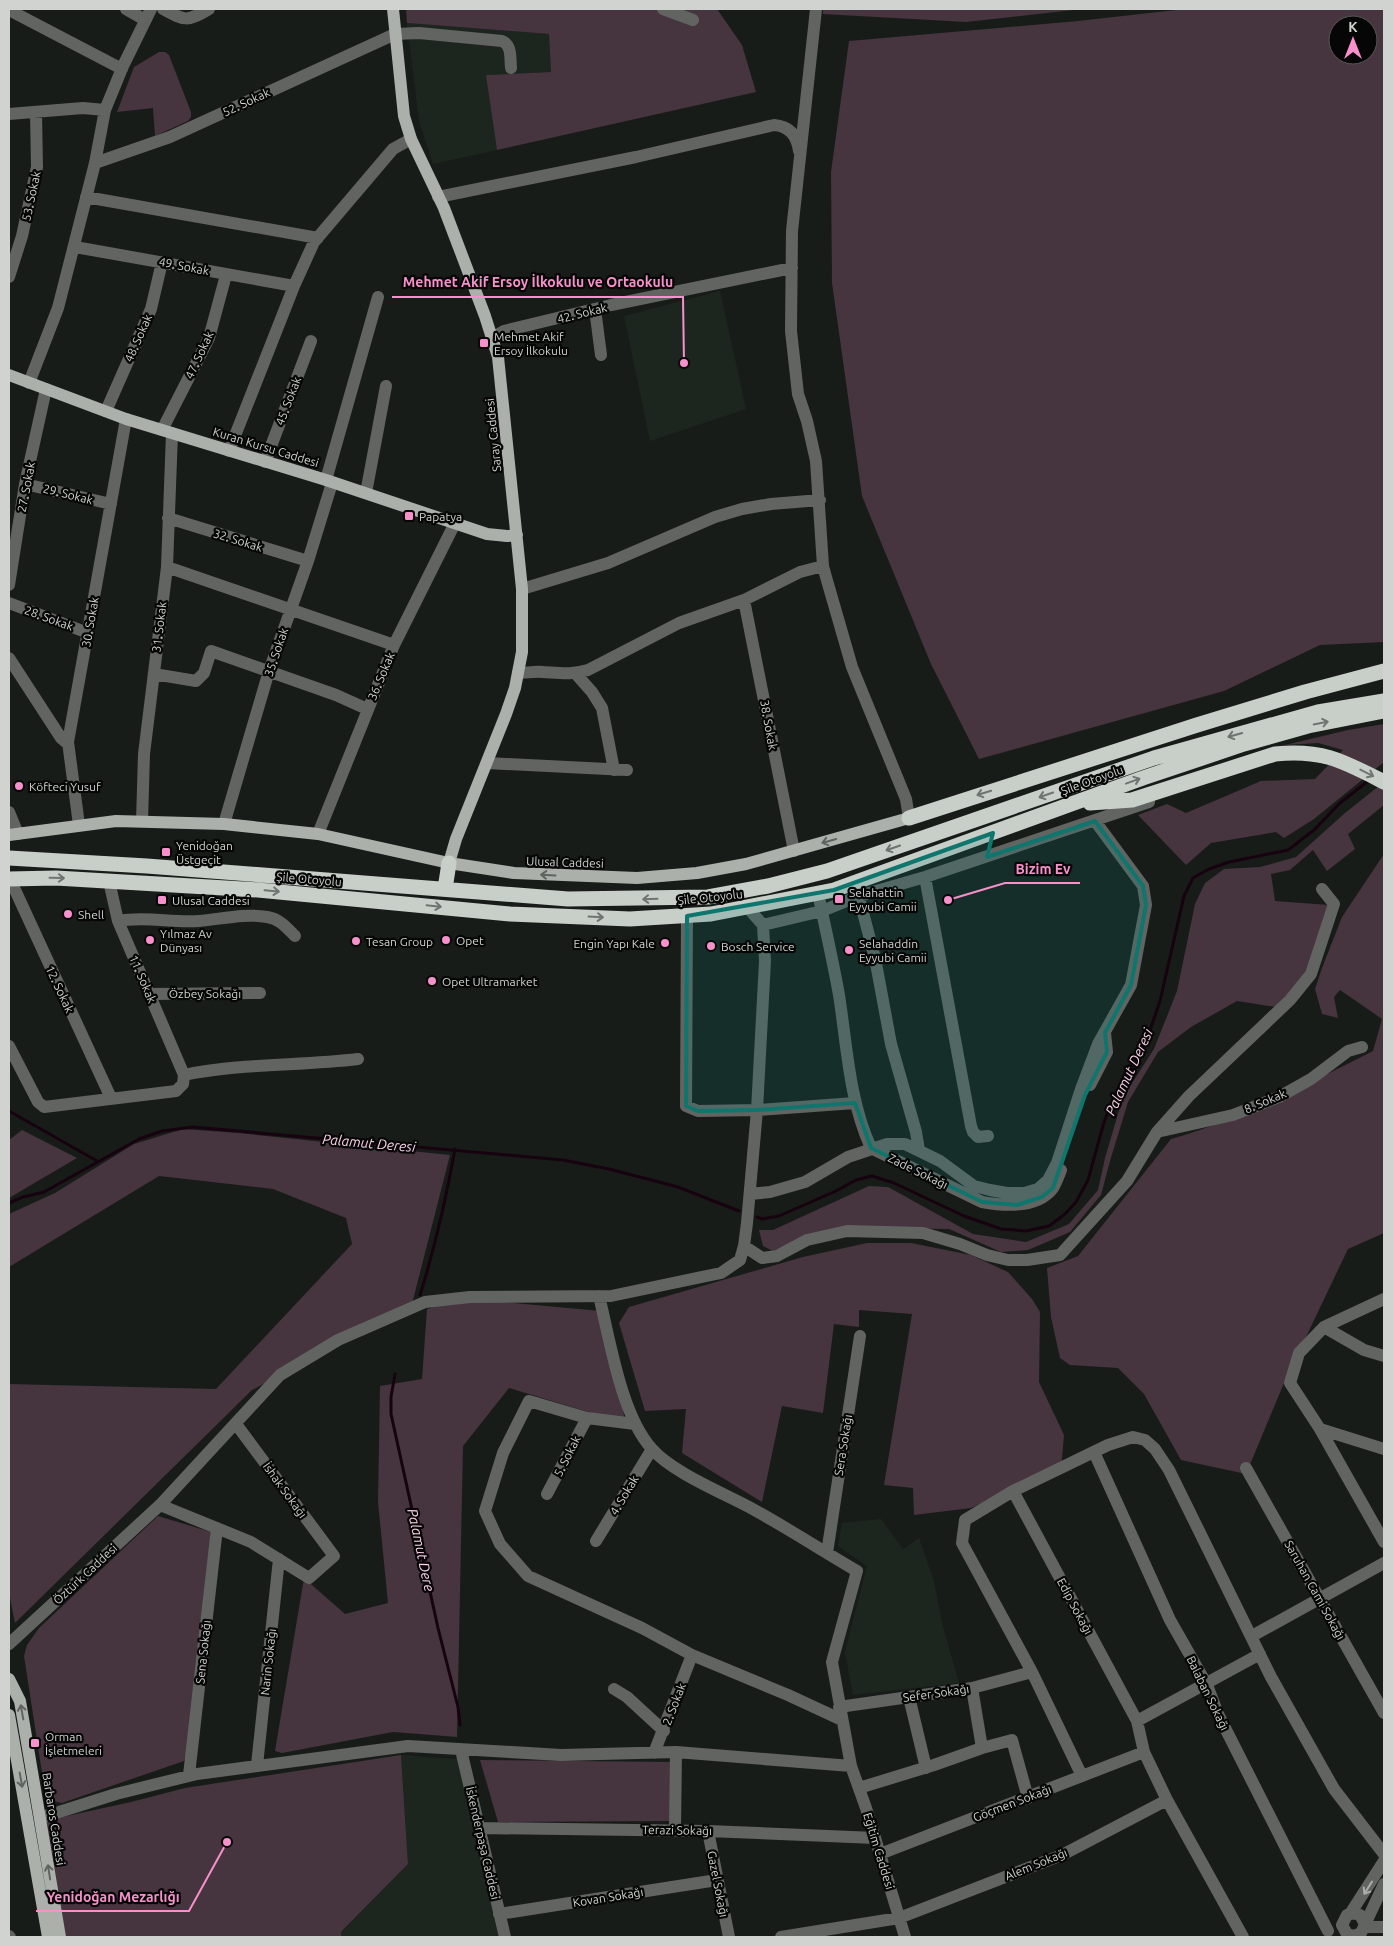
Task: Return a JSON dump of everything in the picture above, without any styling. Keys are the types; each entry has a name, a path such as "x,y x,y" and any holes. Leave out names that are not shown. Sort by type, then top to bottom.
{"highway":[{"path":"909,818 1197,725 1304,692 1384,671"},
{"name":"Şile Otoyolu","path":"10,858 147,866 568,899 708,897 768,886 827,871 1154,758 1318,712 1384,700"},
{"path":"1197,725 1318,712"},
{"name":"Şile Otoyolu","path":"9,879 56,878 267,891 510,914 630,919 687,916 748,908 834,890 857,889 993,833 1143,778 1244,744 1308,726 1384,712"},
{"path":"1071,804 1132,800 1275,754 1298,752 1317,754 1340,760 1384,782"},
{"path":"445,890 449,863"}],"main road":[{"name":"Saray Caddesi","path":"393,9 400,98 411,139 438,197 498,357 522,589 522,652 518,673 506,714 456,839 449,863"},
{"name":"Kuran Kursu Caddesi","path":"9,375 126,419 329,481 487,534 517,535"},
{"name":"Ulusal Caddesi","path":"13,834 116,821 224,824 318,834 449,863 514,873 637,878 697,873 746,864 909,818"},
{"name":"Barbaros Caddesi","path":"9,1678 9,1686"},
{"name":"Barbaros Caddesi","path":"9,1678 20,1701 48,1937"},
{"name":"Barbaros Caddesi","path":"9,1715 60,1937"}],"street":[{"path":"29,383 58,308 95,163 105,110 148,14 126,9"},
{"path":"163,9 183,20 192,19 209,9"},
{"path":"663,9 694,20"},
{"path":"816,9 792,231 791,331 793,362 798,394 807,422 816,462 823,566 852,667 906,799 909,818"},
{"path":"9,13 122,69"},
{"path":"396,34 419,33 502,41 507,43 509,48 512,68"},
{"name":"52. Sokak","path":"95,163 170,137 396,34"},
{"path":"9,114 83,108 105,110"},
{"name":"53. Sokak","path":"9,277 22,236 37,168 36,113"},
{"path":"438,197 636,157 774,125 783,126 790,130 798,144 800,158"},
{"path":"229,451 294,286 314,242 394,149 411,139"},
{"path":"86,197 318,238"},
{"name":"49. Sokak","path":"74,247 294,286"},
{"name":"48. Sokak","path":"106,411 151,309 162,262"},
{"name":"42. Sokak","path":"492,338 504,332 595,310 792,268"},
{"name":"47. Sokak","path":"167,432 209,338 226,275"},
{"name":"35. Sokak","path":"224,824 269,671 308,562 378,298"},
{"path":"595,310 601,355"},
{"name":"45. Sokak","path":"265,462 311,341"},
{"path":"366,493 386,386"},
{"name":"27. Sokak","path":"9,584 25,484 46,390"},
{"name":"30. Sokak","path":"79,825 68,744 126,419"},
{"name":"31. Sokak","path":"142,821 144,754 166,567 168,518 167,432"},
{"name":"29. Sokak","path":"25,484 111,504"},
{"path":"522,589 608,563 715,517 742,509 770,504 820,500"},
{"name":"32. Sokak","path":"168,518 308,562"},
{"name":"36. Sokak","path":"318,834 394,646 455,523"},
{"path":"518,673 576,674 588,670 679,623 744,600 800,572 823,566"},
{"path":"166,567 394,646"},
{"name":"38. Sokak","path":"744,600 794,851"},
{"name":"28. Sokak","path":"9,604 88,633"},
{"path":"154,674 196,681 204,674 211,651 336,695 367,709"},
{"path":"9,658 60,738 68,744"},
{"path":"576,674 592,692 602,708 614,770"},
{"path":"487,763 628,770"},
{"path":"763,925 822,911 857,889 925,877 1150,802"},
{"path":"9,812 13,834"},
{"path":"750,1194 770,1192 805,1182 818,1172 848,1157 887,1144 905,1144 919,1150 940,1161 974,1186 1007,1193 1024,1193 1038,1189 1048,1180 1057,1163 1098,1044 1130,985 1146,905 1143,886 1095,821"},
{"path":"987,857 993,833"},
{"path":"925,877 971,1126 973,1132 978,1137 988,1136"},
{"name":"12. Sokak","path":"9,879 111,1098"},
{"name":"11. Sokak","path":"109,881 118,921 184,1075"},
{"path":"857,889 875,958 892,1044 916,1132 919,1150"},
{"path":"748,908 763,925 764,961 757,1110 744,1246 762,1258 777,1256 807,1240 847,1231 889,1231 923,1233 960,1244 987,1255 1008,1260 1027,1260 1060,1255 1127,1181 1157,1132 1189,1096 1290,1000 1311,974 1334,904 1322,890"},
{"path":"818,894 838,993 855,1103 871,1148"},
{"path":"118,921 131,919 197,921 238,915 268,917 282,922 295,936"},
{"path":"687,916 686,1106 698,1111 757,1110 855,1103"},
{"name":"Özbey Sokağı","path":"149,994 260,993"},
{"name":"Zade Sokağı","path":"871,1148 982,1202 997,1205 1017,1205 1042,1197 1053,1188 1085,1095 1107,1052 1105,1033"},
{"path":"9,1047 38,1102 44,1107 176,1091 183,1084 184,1075 212,1069 328,1063 358,1059"},
{"name":"8. Sokak","path":"1157,1132 1233,1115 1278,1097 1311,1079 1348,1051 1362,1047"},
{"name":"Öztürk Caddesi","path":"9,1644 160,1505 280,1375 338,1340 425,1302 470,1297 611,1296 721,1273 740,1260 744,1246"},
{"path":"598,1296 624,1396 635,1424 652,1449 679,1470 752,1508 827,1553"},
{"path":"1384,1299 1324,1327 1299,1353 1290,1383 1320,1429 1384,1542"},
{"path":"1324,1327 1364,1350 1384,1356"},
{"name":"Sera Sokağı","path":"827,1553 860,1336"},
{"path":"635,1424 587,1418 529,1401 503,1453 485,1511 500,1544 528,1576 642,1628 692,1655 842,1720"},
{"name":"5. Sokak","path":"547,1494 587,1418"},
{"name":"İshak Sokağı","path":"236,1424 334,1556 309,1578 279,1559"},
{"path":"1320,1429 1384,1449"},
{"path":"1082,1776 1032,1672 962,1543 965,1520 1013,1491 1108,1445 1133,1437 1145,1440 1155,1449 1186,1503 1260,1654 1334,1789 1384,1854"},
{"name":"4. Sokak","path":"596,1541 652,1449"},
{"name":"Balaban Sokağı","path":"1094,1452 1170,1620 1207,1685 1218,1714 1323,1934"},
{"name":"Saruhan Cami Sokağı","path":"1246,1468 1384,1713"},
{"name":"Edip Sokağı","path":"1013,1491 1137,1721 1144,1752 1243,1937"},
{"path":"160,1505 251,1542 279,1559"},
{"name":"Sena Sokağı","path":"190,1775 217,1528"},
{"name":"Eğitim Caddesi","path":"827,1553 857,1571 832,1662 851,1766 905,1937"},
{"name":"Narin Sokağı","path":"257,1765 279,1559"},
{"path":"1252,1636 1384,1563"},
{"path":"1137,1721 1207,1685 1260,1654"},
{"name":"2. Sokak","path":"654,1753 692,1655"},
{"name":"Sefer Sokağı","path":"839,1706 972,1688 1032,1672"},
{"path":"972,1688 982,1748"},
{"path":"614,1689 627,1696 664,1731"},
{"path":"909,1697 926,1768"},
{"path":"859,1788 1012,1740 1028,1798"},
{"path":"34,1818 190,1775 408,1746 561,1755 676,1752 851,1766"},
{"name":"İskenderpaşa Caddesi","path":"461,1750 505,1937"},
{"path":"674,1830 676,1752"},
{"name":"Göçmen Sokağı","path":"880,1854 1144,1752"},
{"name":"Alem Sokağı","path":"781,1937 899,1918 1062,1855 1168,1800"},
{"name":"Terazi Sokağı","path":"480,1828 708,1830 875,1838"},
{"name":"Gazel Sokağı","path":"708,1830 729,1937"},
{"path":"1323,1934 1348,1914 1362,1898 1384,1862"},
{"name":"Kovan Sokağı","path":"499,1914 717,1880"},
{"path":"1348,1914 1342,1924 1344,1931 1351,1936 1361,1933 1384,1884"},
{"path":"1348,1914 1360,1915 1365,1926"},
{"path":"1365,1926 1384,1927"}],"highlighted area":[{"path":"1095,821 1143,886 1146,905 1131,985 1105,1033 1107,1052 1085,1095 1053,1188 1042,1197 1017,1205 982,1202 871,1148 855,1103 757,1110 698,1111 686,1106 687,916 834,890 993,833 987,857"}],"shaded area":[{"path":"406,9 717,9 742,45 756,92 497,150 486,75 551,72 549,34 407,23"},
{"path":"823,9 1082,9 966,22 823,14"},
{"path":"1185,9 1384,9 1384,642 1320,645 1224,691 979,759 931,664 862,496 832,283 831,172 849,41 1078,21"},
{"path":"407,23 549,34 551,72 487,75 497,150 433,164 419,121"},
{"path":"159,52 165,52 169,55 191,112 191,117 188,121 155,136 153,108 117,112 134,67"},
{"path":"720,291 746,409 650,441 624,316"},
{"path":"1384,724 1384,762 1314,819 1284,838 1276,832 1211,843 1186,865 1138,815 1167,804 1186,813 1261,781 1315,779 1343,750 1318,743 1285,745 1348,730"},
{"path":"1384,782 1384,805 1348,834 1355,849 1327,871 1313,850 1290,870 1271,874 1275,901 1329,905 1310,972 1276,1007 1237,1001 1191,1027 1158,1052 1128,1102 1101,1195 1070,1232 1028,1250 1001,1252 949,1229 834,1228 773,1251 763,1246 759,1230 773,1230 869,1186 888,1187 973,1234 1026,1242 1069,1224 1098,1190 1105,1158 1123,1097 1154,1049 1177,991 1195,904 1205,883 1224,869 1260,867 1296,857 1345,813"},
{"path":"1384,854 1384,1233 1348,1249 1284,1383 1246,1474 1181,1460 1144,1394 1118,1368 1070,1365 1060,1358 1051,1317 1047,1268 1078,1256 1171,1139 1249,1111 1373,1051 1382,1019 1340,990 1334,997 1338,1018 1322,1014 1315,989 1342,917"},
{"path":"183,1129 450,1155 412,1304 398,1314 252,1390 15,1623 9,1593 9,1384 216,1389 352,1244 346,1218 273,1189 159,1176 9,1267 9,1214 55,1193 134,1144"},
{"path":"22,1130 77,1158 9,1198 9,1140"},
{"path":"867,1243 911,1243 971,1255 1008,1272 1032,1299 1040,1312 1039,1382 1064,1435 1061,1470 971,1508 914,1515 913,1488 884,1485 912,1314 859,1310 859,1327 834,1324 823,1413 782,1406 762,1502 682,1453 686,1409 645,1411 619,1323 629,1307 803,1257"},
{"path":"460,1298 601,1311 611,1325 625,1423 509,1388 463,1446 457,1737 393,1732 282,1753 275,1751 304,1578 345,1614 388,1603 378,1502 380,1386 422,1379 427,1309"},
{"path":"158,1516 211,1532 187,1751 184,1761 62,1803 51,1801 45,1792 24,1656 27,1645 39,1628"},
{"path":"881,1519 903,1549 919,1538 934,1581 942,1623 959,1683 853,1695 845,1652 867,1566 838,1546 842,1523"},
{"path":"401,1755 457,1759 501,1937 341,1937 341,1933 408,1864"},
{"path":"401,1755 408,1864 341,1932 341,1937 65,1937 44,1821 185,1788"},
{"path":"480,1760 673,1762 671,1821 498,1822"}],"waterway":[{"name":"Palamut Deresi","path":"757,1217 762,1219 779,1216 856,1180 872,1176 894,1183 964,1216 1001,1229 1026,1231 1049,1226 1065,1214 1076,1202 1088,1180 1104,1122 1113,1099 1146,1042 1160,1001 1184,896 1193,878 1209,869 1229,862 1288,850 1314,830 1340,803 1368,781"},
{"path":"9,1111 97,1161"},
{"name":"Palamut Deresi","path":"9,1203 23,1197 44,1192 139,1139 162,1131 193,1127 563,1160 609,1169 678,1187 739,1211"},
{"name":"Palamut Dere","path":"420,1295 440,1223 455,1149"},
{"name":"Palamut Dere","path":"395,1374 391,1397 391,1414 438,1628 458,1707 460,1725"}],"place":[{"name":"Mehmet Akif Ersoy İlkokulu","path":"484,343"},
{"name":"Mehmet Akif Ersoy İlkokulu ve Ortaokulu","path":"684,363"},
{"name":"Papatya","path":"409,516"},
{"name":"Köfteci Yusuf","path":"19,786"},
{"name":"Yenidoğan Üstgeçit","path":"166,852"},
{"name":"Selahattin Eyyubi Camii","path":"839,899"},
{"name":"Ulusal Caddesi","path":"162,900"},
{"name":"Bizim Ev","path":"948,900"},
{"name":"Shell","path":"68,914"},
{"name":"Yılmaz Av Dünyası","path":"150,940"},
{"name":"Opet","path":"446,940"},
{"name":"Tesan Group","path":"356,941"},
{"name":"Engin Yapı Kale","path":"665,943"},
{"name":"Bosch Service","path":"711,946"},
{"name":"Selahaddin Eyyubi Camii","path":"849,950"},
{"name":"Opet Ultramarket","path":"432,981"},
{"name":"Orman İşletmeleri","path":"35,1743"},
{"name":"Yenidoğan Mezarlığı","path":"227,1842"}]}
